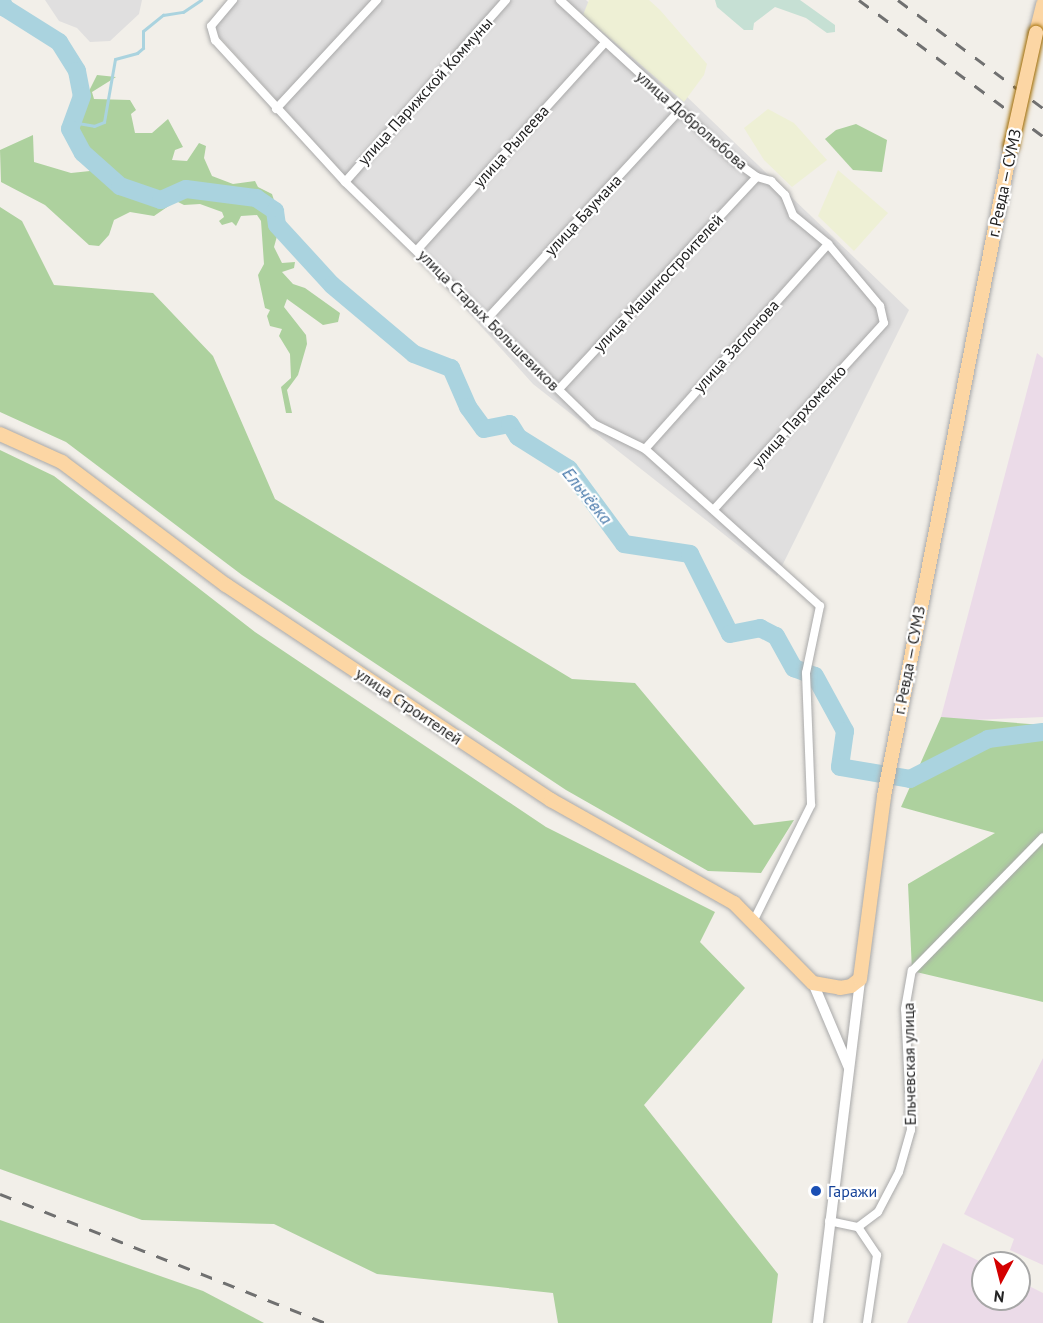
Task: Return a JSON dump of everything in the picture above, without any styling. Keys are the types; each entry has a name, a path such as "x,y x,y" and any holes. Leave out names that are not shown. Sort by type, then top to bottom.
{"main road":[{"name":"г. Ревда — СУМЗ","path":"860,979 888,773 1011,146 1043,4"},
{"name":"улица Строителей","path":"0,434 62,462 236,592 551,800 734,903 813,983"},
{"path":"813,983 840,988 860,979"}],"street":[{"name":"улица Старых Большевиков","path":"233,0 212,26 212,36 276,109 345,182 594,424 645,449 820,606 806,673 811,805 753,922"},
{"path":"276,109 377,0"},
{"name":"улица Парижской Коммуны","path":"345,182 506,0"},
{"name":"улица Добролюбова","path":"560,0 679,111 757,177 771,181 785,195 793,215 828,244 880,306 884,323"},
{"name":"улица Рылеева","path":"417,250 605,43"},
{"name":"улица Баумана","path":"488,319 679,111"},
{"name":"улица Машиностроителей","path":"559,389 757,177"},
{"name":"улица Заслонова","path":"645,449 828,244"},
{"name":"улица Пархоменко","path":"714,510 884,323"},
{"name":"Ельчевская улица","path":"858,1227 878,1212 899,1172 911,1130 905,1009 912,971 1043,837"},
{"name":"г. Ревда — СУМЗ","path":"818,1323 860,979"},
{"name":"улица Строителей","path":"813,983 849,1068"},
{"path":"829,1221 858,1227 877,1255 867,1323"}],"shaded area":[{"path":"45,0 142,0 139,14 110,41 90,42 77,28 59,21"},
{"path":"238,0 586,0 909,310 777,576 533,384 216,33 216,25"},
{"path":"1037,353 1043,358 1043,717 953,721 941,717"},
{"path":"1043,1058 1043,1265 1031,1260 1031,1251 1010,1250 1014,1239 964,1214"},
{"path":"943,1243 971,1257 971,1311 1031,1311 1031,1287 1043,1293 1043,1323 907,1323"}],"green space":[{"path":"589,0 649,0 660,10 707,64 704,75 684,102 583,15"},
{"path":"715,0 800,0 835,25 835,32 827,33 806,18 775,7 754,23 753,30 744,30 717,7"},
{"path":"97,75 116,77 92,92 94,99 130,100 136,110 131,114 135,133 152,133 168,119 183,147 175,150 172,160 187,161 199,143 206,146 204,158 212,176 233,184 255,181 258,187 272,194 281,222 274,247 282,263 295,262 294,268 282,272 293,284 305,288 340,313 338,322 323,325 287,299 284,307 306,335 307,344 298,375 287,390 292,413 286,413 281,387 291,378 290,354 279,336 282,329 270,326 267,316 270,310 265,308 258,275 264,264 261,221 257,215 241,216 236,226 232,222 222,225 219,221 224,217 222,212 200,204 184,205 176,201 154,216 130,212 114,220 109,235 99,246 89,245 45,205 1,182 0,150 33,135 34,162 71,173 90,171 66,137"},
{"path":"768,109 794,123 827,160 792,187 764,160 744,128"},
{"path":"856,124 887,140 882,172 853,170 825,139 836,130"},
{"path":"838,170 888,213 854,251 818,216"},
{"path":"0,207 22,221 54,285 153,293 213,356 275,499 572,679 635,683 754,825 794,820 761,873 708,871 566,790 242,575 66,442 0,412"},
{"path":"0,450 54,476 255,632 546,827 715,912 700,942 745,988 644,1105 778,1274 772,1323 558,1323 553,1293 377,1274 274,1224 142,1220 0,1169"},
{"path":"941,717 1043,725 1043,1002 912,971 908,884 995,833 901,807"},
{"path":"0,1220 203,1291 264,1323 0,1323"}],"waterway":[{"name":"Ельчёвка","path":"1,0 5,8 59,42 77,71 82,96 70,129 83,153 120,186 161,200 186,189 256,198 275,211 277,225 332,285 414,354 451,368 468,407 484,429 510,424 518,437 569,469 624,544 690,554 730,634 760,628 776,636 794,668 815,676 845,731 840,767 910,779 988,739 1043,732"},
{"path":"72,122 94,126 104,122 115,59 137,53 143,48 143,31 163,15 183,12 201,0"}],"railway":[{"path":"859,0 1043,136"},
{"path":"898,0 1043,108"},
{"path":"0,1194 325,1323"}],"place":[{"name":"Гаражи","path":"816,1191"}]}
